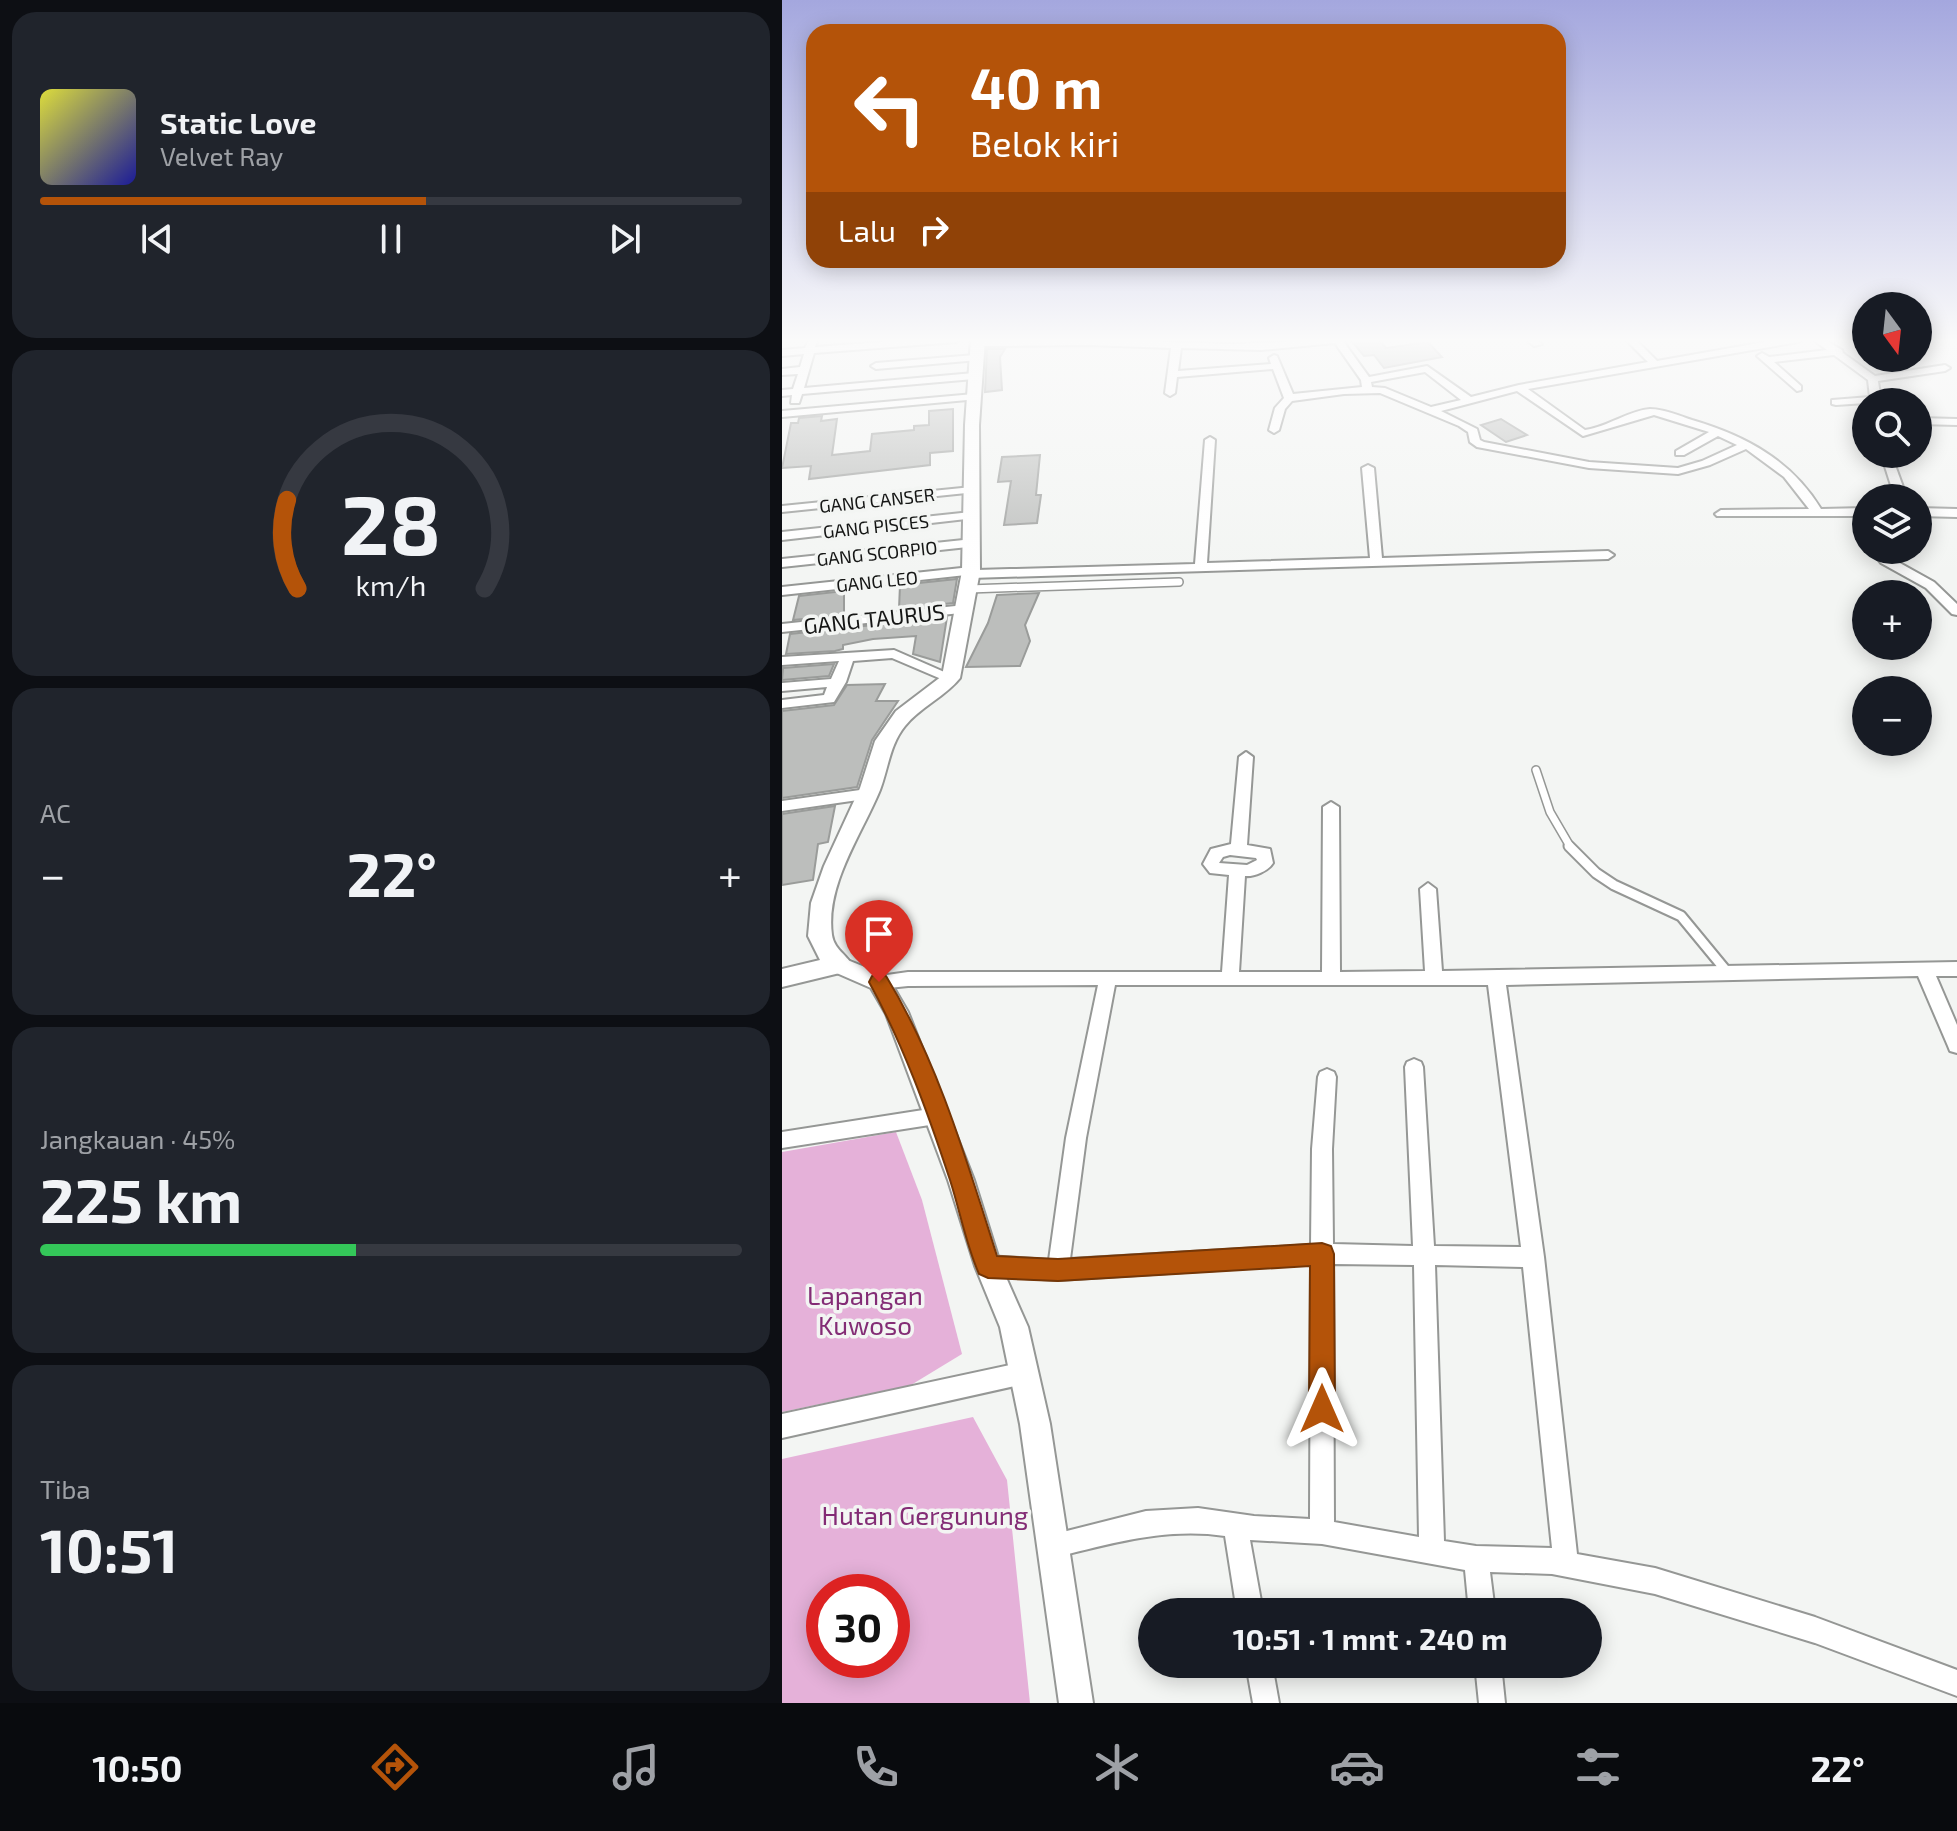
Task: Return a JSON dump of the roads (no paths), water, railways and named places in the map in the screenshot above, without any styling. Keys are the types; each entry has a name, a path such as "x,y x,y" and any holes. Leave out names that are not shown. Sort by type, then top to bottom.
{"main road":[{"path":"840,965 828,955 821,941 823,901 867,794 883,745 892,729 911,709 951,678 970,578 974,418"},
{"path":"782,978 840,965"}],"street":[{"path":"1274,430 1277,418"},
{"path":"1449,418 1471,429 1475,442 1481,445 1599,466 1687,470 1748,444"},
{"path":"1562,418 1583,433 1629,418"},
{"path":"1670,418 1748,444 1791,477 1811,499 1818,514"},
{"path":"1932,421 1957,422"},
{"path":"1680,453 1715,433"},
{"path":"1201,567 1210,440"},
{"path":"1368,468 1376,562"},
{"name":"GANG CANSER","path":"782,509 972,490"},
{"path":"1932,512 1957,513"},
{"path":"1721,514 1852,513"},
{"name":"GANG PISCES","path":"782,536 971,516"},
{"name":"GANG SCORPIO","path":"782,563 973,543"},
{"name":"GANG LEO","path":"782,591 1201,567 1608,555"},
{"path":"1892,564 1930,585 1957,611"},
{"name":"GANG TAURUS","path":"782,628 965,609"},
{"path":"782,661 880,653 905,657 951,678"},
{"path":"782,704 829,699 849,655"},
{"path":"782,687 839,682"},
{"path":"1239,849 1246,757"},
{"path":"782,806 867,794"},
{"path":"1331,807 1331,976"},
{"path":"1239,849 1258,850 1266,857 1265,863 1258,868 1237,871 1216,869 1211,858 1222,851 1239,849"},
{"path":"1230,977 1237,871"},
{"path":"1428,889 1434,977"},
{"path":"840,965 879,982 908,979 1702,975 1957,969"},
{"path":"1924,969 1957,1046"},
{"path":"1496,977 1533,1257 1566,1565"},
{"path":"1058,1270 1076,1138 1108,978"},
{"path":"879,982 897,1012 961,1180 988,1266 1014,1327 1076,1703"},
{"path":"1414,1067 1424,1254 1432,1550"},
{"path":"1322,1532 1322,1149 1327,1077"},
{"path":"782,1140 936,1116"},
{"path":"988,1266 1058,1270 1322,1254 1533,1257"},
{"path":"782,1426 1024,1373"},
{"path":"1052,1546 1146,1523 1198,1520 1322,1532 1476,1559 1552,1561 1655,1581 1815,1630 1957,1683"},
{"path":"1235,1525 1248,1598"},
{"path":"1476,1559 1480,1598"},
{"path":"1262,1678 1266,1703"},
{"path":"1489,1678 1492,1703"}],"lane":[{"path":"970,578 1179,582"},
{"path":"1536,770 1547,809 1562,839 1575,855 1630,895 1683,918 1729,974"}],"park label":[{"name":"Lapangan Kuwoso","path":"865,1309"},
{"name":"Hutan Gergunung","path":"925,1514"}]}
